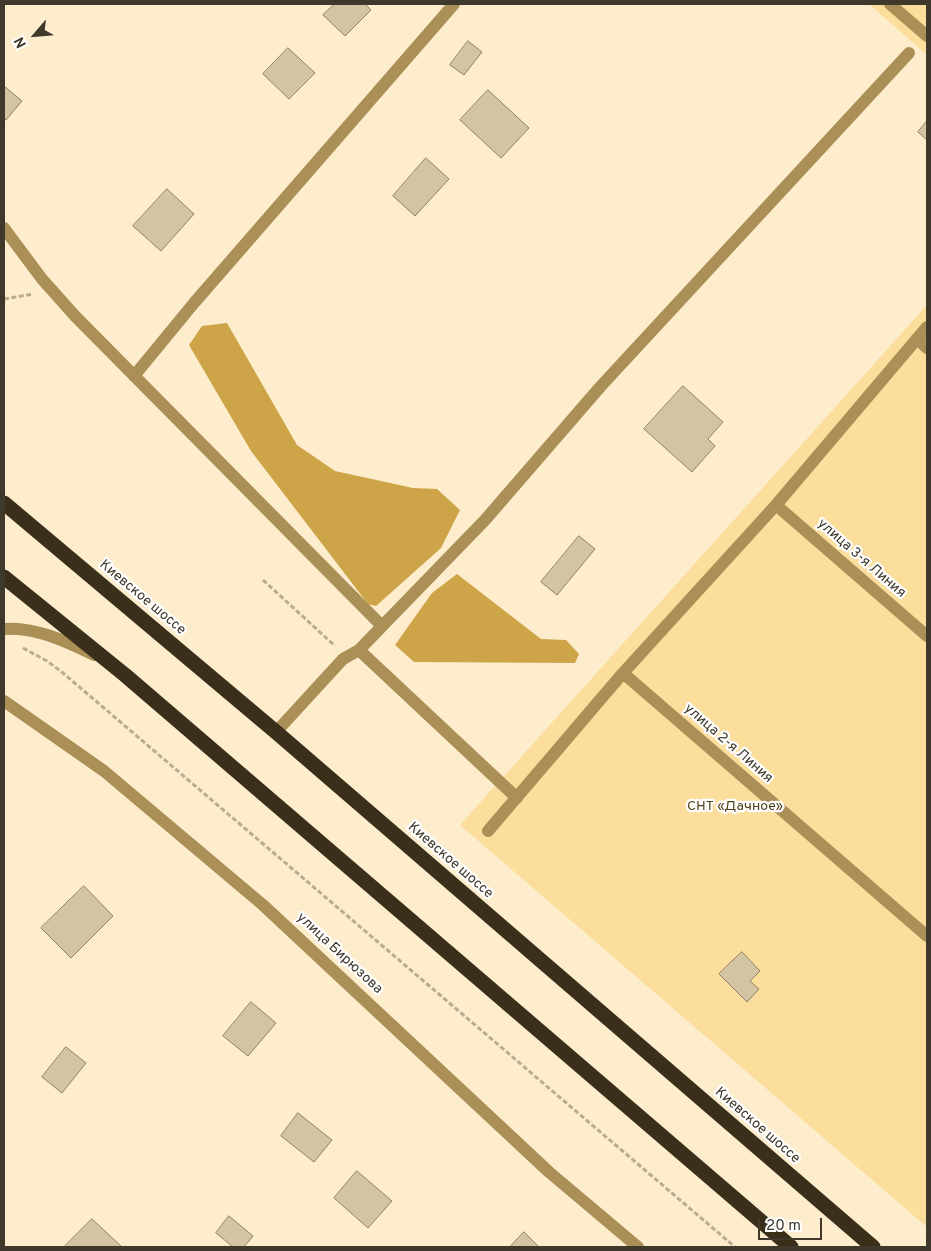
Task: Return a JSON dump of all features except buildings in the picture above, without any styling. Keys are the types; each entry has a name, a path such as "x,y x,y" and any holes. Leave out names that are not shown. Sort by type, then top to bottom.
{"highway":[{"name":"Киевское шоссе","path":"4,503 276,732 873,1247"},
{"path":"4,577 125,675 791,1247"}],"street":[{"path":"134,376 194,303 454,4"},
{"path":"890,4 927,36"},
{"path":"276,732 347,657 359,650 485,520 601,386 909,53"},
{"path":"4,228 53,291 134,376 382,626"},
{"path":"488,832 623,673 776,505 927,327"},
{"path":"916,339 927,348"},
{"name":"улица 3-я Линия","path":"776,505 927,636"},
{"path":"4,629 26,630 53,637 97,656 125,675"},
{"path":"359,650 517,798"},
{"name":"улица 2-я Линия","path":"623,673 927,936"},
{"name":"улица Бирюзова","path":"4,701 104,771 263,904 549,1172 638,1247"}],"path":[{"path":"4,299 53,291"},
{"path":"263,580 347,657"},
{"path":"20,647 33,652 63,673 736,1247"}],"green space":[{"path":"869,4 927,4 927,55"},
{"name":"СНТ «Дачное»","path":"927,305 927,1227 460,825"}],"shaded area":[{"path":"227,323 297,445 335,471 413,488 437,489 460,510 441,548 376,606 368,604 251,451 189,345 202,326"},
{"path":"457,574 541,639 566,640 579,654 575,663 414,662 395,645 432,593"}]}
